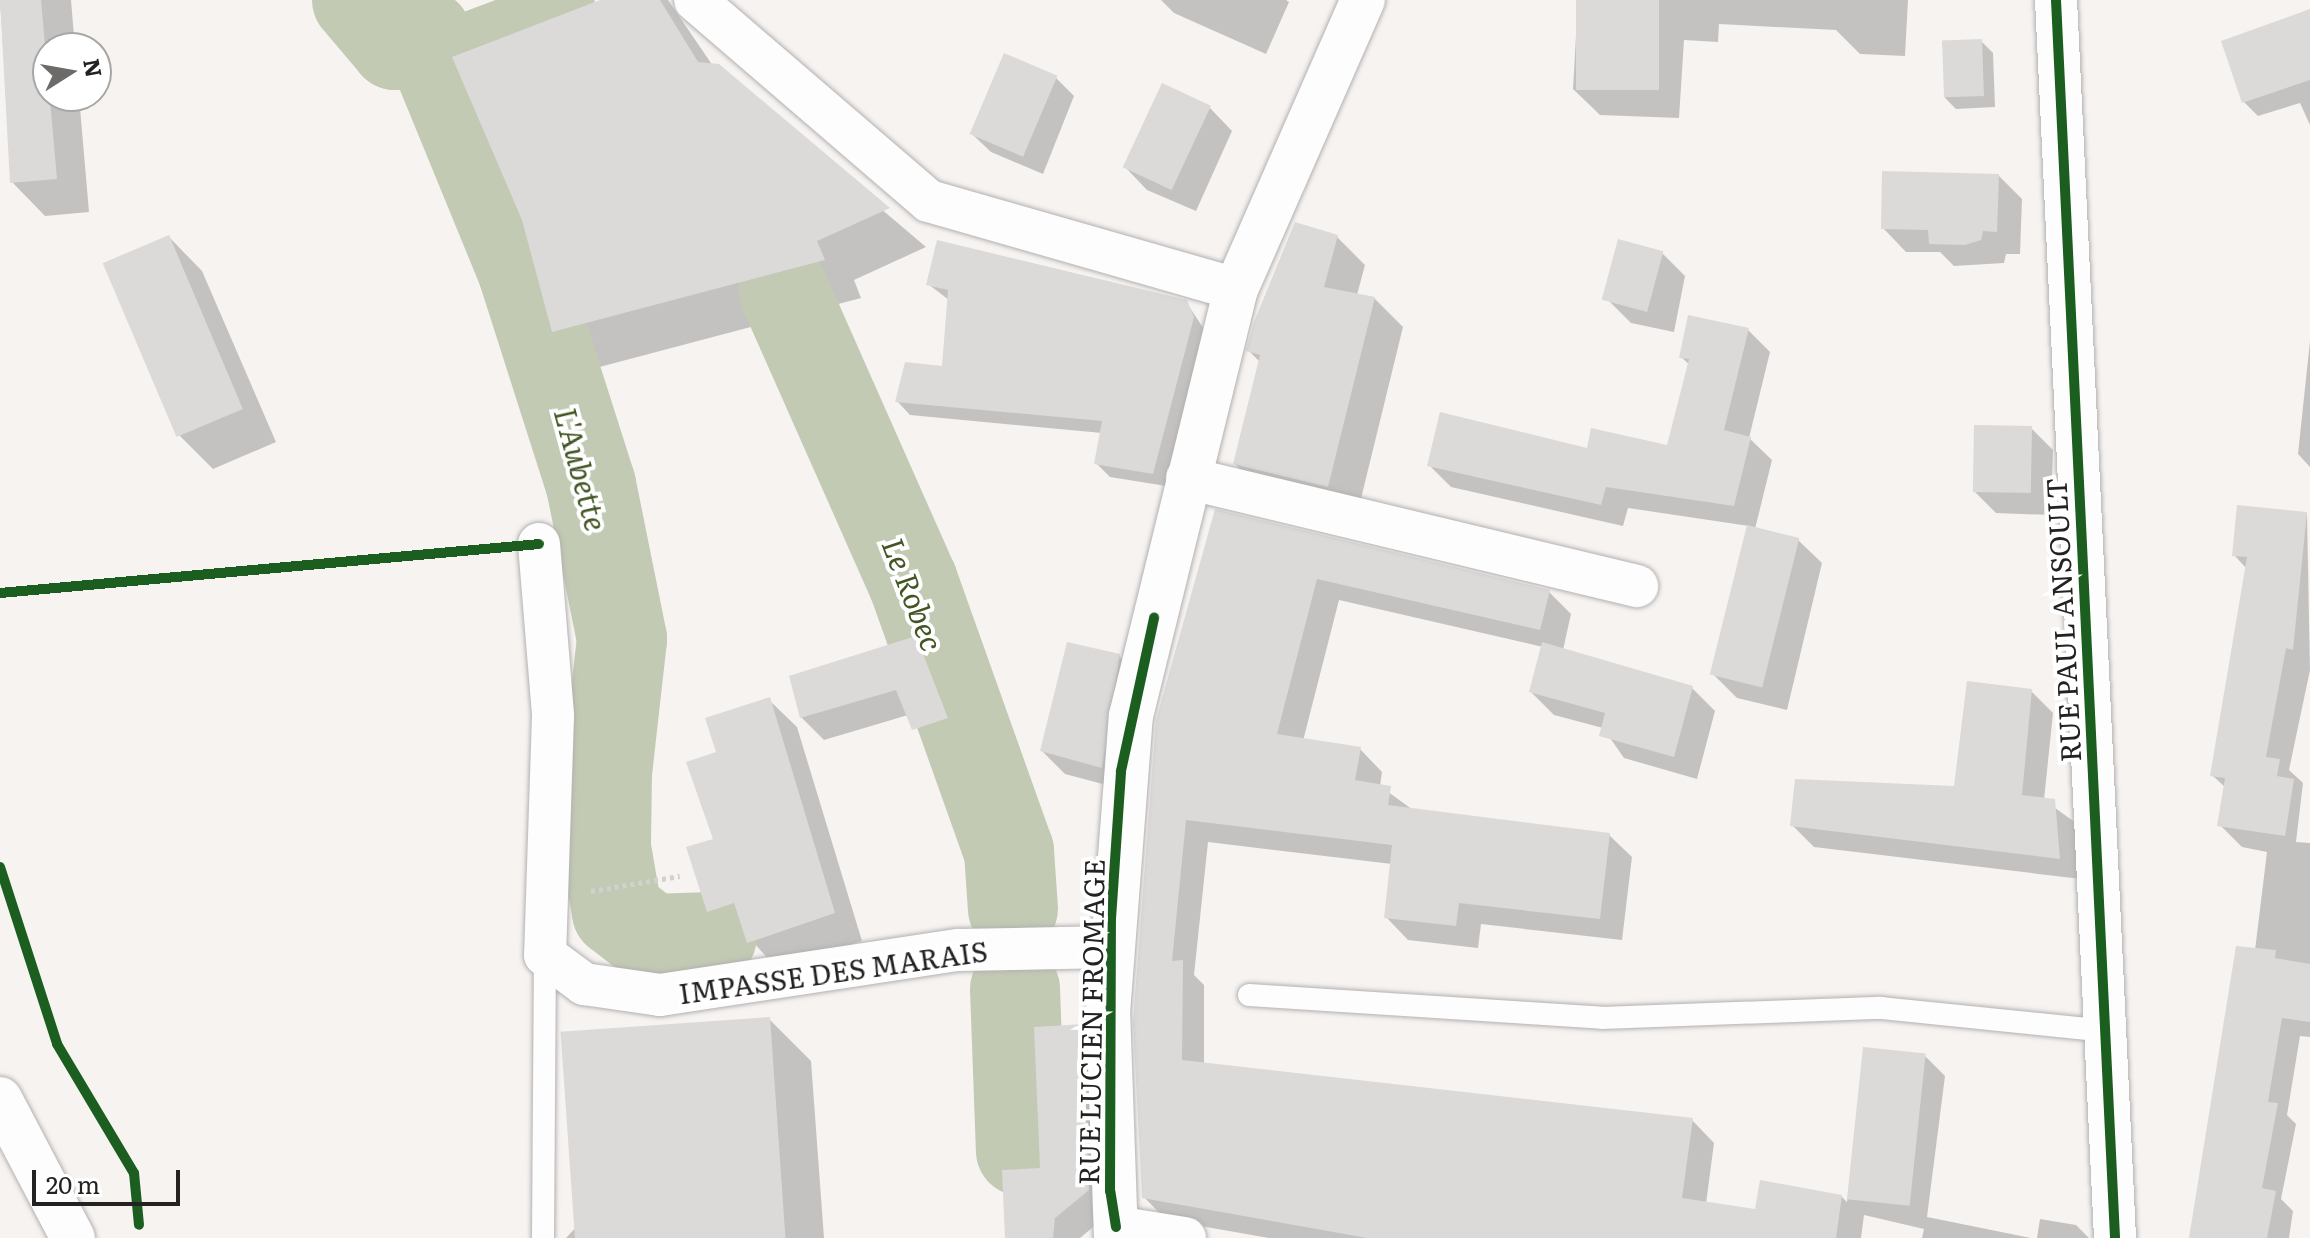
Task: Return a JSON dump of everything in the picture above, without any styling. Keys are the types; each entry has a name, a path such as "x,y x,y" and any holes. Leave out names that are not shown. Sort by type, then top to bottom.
{"street":[{"path":"695,0 929,201 1236,289"},
{"name":"RUE LUCIEN FROMAGE","path":"1116,1232 1111,947 1121,771 1187,478 1236,289 1363,0"},
{"name":"RUE PAUL ANSOULT","path":"2056,0 2115,1238"},
{"path":"1187,478 1637,586"},
{"path":"539,544 553,716 545,955"},
{"name":"IMPASSE DES MARAIS","path":"545,955 584,984 660,995 959,950 1111,947"},
{"path":"0,1099 73,1238"},
{"path":"1116,1232 1185,1238"}],"lane":[{"path":"543,1238 545,955"},
{"path":"1249,995 1602,1018 1881,1008 2106,1031"}],"path":[{"path":"587,892 680,876"}],"building":[{"path":"0,0 41,0 44,32 32,32 32,112 51,112 57,179 10,183"},
{"path":"600,0 660,0 698,62 719,64 890,208 817,241 825,260 552,332 522,220 452,57"},
{"path":"1576,0 1659,0 1659,90 1576,90"},
{"path":"2310,9 2310,80 2242,103 2221,41"},
{"path":"1982,39 1984,96 1944,97 1942,40"},
{"path":"1004,53 1057,76 1023,157 970,134"},
{"path":"1162,83 1211,106 1172,190 1123,167"},
{"path":"1882,171 1999,174 1997,232 1983,231 1981,240 1965,245 1929,244 1928,230 1881,229"},
{"path":"1295,222 1338,235 1324,287 1375,297 1328,487 1233,464 1260,355 1246,351 1254,322"},
{"path":"169,235 243,409 177,437 103,263"},
{"path":"1618,239 1663,251 1647,312 1602,300"},
{"path":"937,240 1187,300 1194,317 1153,474 1094,464 1102,421 895,402 905,362 942,366 948,290 926,285"},
{"path":"1688,315 1749,328 1724,430 1751,437 1734,506 1606,487 1601,505 1427,466 1440,412 1587,448 1591,428 1667,445 1689,359 1679,358"},
{"path":"1974,425 2032,426 2031,493 1973,492"},
{"path":"2237,505 2307,512 2293,650 2286,648 2266,757 2280,759 2277,776 2294,779 2285,836 2217,826 2225,778 2210,776 2247,557 2232,556"},
{"path":"1215,509 1550,590 1540,630 1317,579 1277,734 1361,747 1355,780 1391,786 1388,805 1610,833 1600,919 1459,903 1456,926 1384,918 1392,845 1186,820 1172,961 1183,960 1182,1060 1693,1118 1682,1198 1755,1209 1760,1180 1842,1195 1836,1238 1367,1238 1142,1198 1133,1022 1156,720"},
{"path":"1747,525 1799,538 1762,687 1710,674"},
{"path":"916,636 948,718 912,730 896,690 800,718 789,676"},
{"path":"1067,642 1120,654 1102,768 1040,751"},
{"path":"1542,642 1693,686 1674,757 1599,736 1605,713 1529,692"},
{"path":"1967,681 2032,689 2022,795 2055,799 2060,859 1790,826 1795,779 1954,786"},
{"path":"770,697 835,913 747,943 734,903 707,912 686,847 713,839 686,762 716,752 705,718"},
{"path":"2236,946 2276,950 2275,958 2310,964 2310,1022 2282,1018 2268,1102 2278,1103 2262,1188 2276,1191 2267,1238 2189,1238"},
{"path":"770,1017 785,1238 575,1238 561,1032"},
{"path":"1083,1024 1089,1190 1055,1218 1053,1238 1005,1238 1002,1170 1040,1168 1034,1027"},
{"path":"1863,1047 1926,1054 1910,1206 1847,1199"}],"waterway":[{"name":"L'Aubette","path":"357,0 395,45 426,35 523,272 591,485 622,639 607,772 606,848 617,912 652,939 712,937"},
{"path":"420,0 426,35"},
{"path":"431,52 569,0"},
{"name":"Le Robec","path":"783,289 913,582 1009,851 1013,909"},
{"name":"Le Robec","path":"1015,989 1021,1151"}],"cycle path":[{"path":"2056,0 2115,1238"},
{"path":"0,593 539,544"},
{"path":"1116,1227 1110,1191 1111,919 1121,771 1154,618"},
{"path":"0,867 57,1044 134,1173 139,1225"}]}
